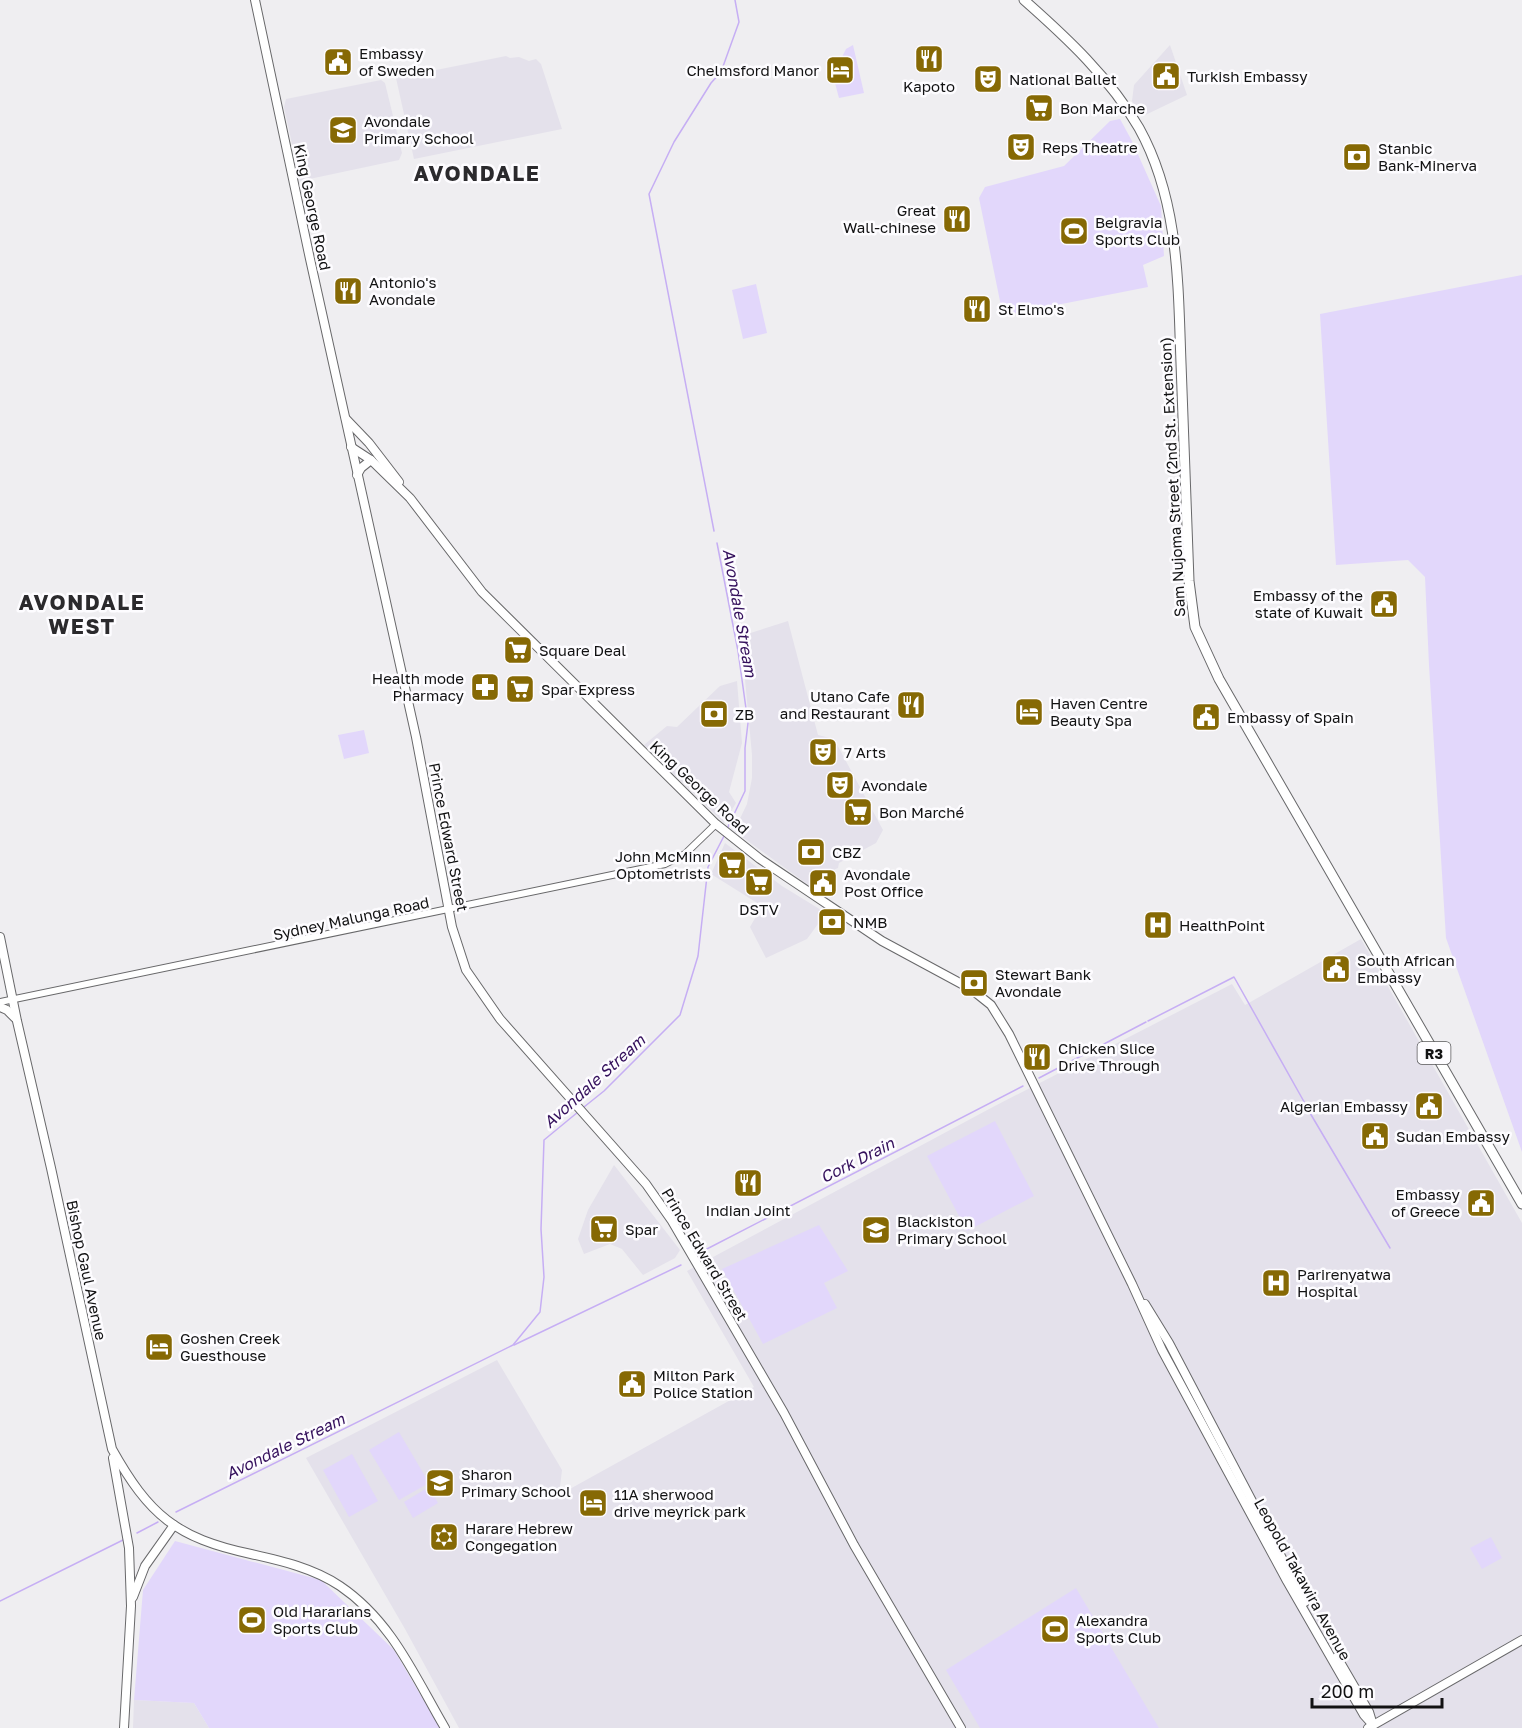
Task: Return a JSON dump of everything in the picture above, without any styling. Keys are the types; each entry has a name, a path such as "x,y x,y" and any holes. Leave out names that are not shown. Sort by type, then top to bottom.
{"highway":[{"name":"Sam Nujoma Street (2nd St. Extension)","path":"1024,0 1087,60 1120,98 1148,147 1165,191 1176,260 1189,581 1195,627 1203,647 1522,1204"}],"main road":[{"name":"King George Road","path":"255,0 345,418 369,443 462,568 483,592 716,824 734,839 882,941 956,979 981,997 1002,1022 1029,1075"},
{"name":"Prince Edward Street","path":"345,418 416,737 460,956 472,981 500,1020 646,1184 672,1221 784,1413 854,1545 961,1728"},
{"path":"351,447 369,443"},
{"name":"King George Road","path":"351,447 371,460 410,498"},
{"path":"357,475 371,460"},
{"name":"Bishop Gaul Avenue","path":"0,937 16,1021 51,1168 112,1449 131,1482 148,1504 174,1525 214,1545 311,1570 350,1593 390,1633 445,1728"},
{"path":"0,1007 12,1014 16,1021"},
{"name":"Leopold Takawira Avenue","path":"1029,1075 1162,1350 1287,1581 1372,1727"},
{"path":"112,1449 129,1548 131,1606 124,1728"},
{"path":"131,1606 145,1566 174,1525"},
{"path":"1372,1727 1522,1640"}],"street":[{"name":"Sydney Malunga Road","path":"0,1002 665,864 685,854 716,824"}],"shaded area":[{"path":"853,45 864,93 839,98 835,83 831,79 846,49"},
{"path":"1170,45 1187,95 1141,117 1132,101 1134,85"},
{"path":"506,56 529,61 536,59 541,64 562,129 414,159 396,78"},
{"name":"Avondale Primary School","path":"381,80 385,83 402,153 399,160 300,181 284,107 286,99"},
{"name":"Belgravia Sports Club","path":"1120,119 1161,206 1164,256 1143,265 1148,287 1006,315 1001,306 979,198 985,187 1064,166 1110,121"},
{"path":"1522,275 1522,1152 1446,938 1425,577 1408,560 1336,565 1320,314"},
{"path":"756,284 767,333 743,339 732,290"},
{"path":"788,621 818,735 834,739 883,830 876,843 839,863 838,868 824,874 814,889 734,831 747,804 752,778 741,636"},
{"path":"737,681 742,743 729,792 736,803 724,823 644,745 667,726 677,727 720,686"},
{"path":"364,730 369,753 344,759 338,735"},
{"path":"725,843 782,886 826,913 807,939 766,958 750,927 762,906 711,874"},
{"path":"1361,939 1522,1223 1522,1728 459,1728 405,1629 306,1458 497,1360 562,1470 559,1495 754,1387 687,1271 991,1108 1232,984 1245,1005"},
{"path":"995,1121 1034,1196 967,1231 927,1156"},
{"path":"614,1165 680,1250 675,1258 643,1275 622,1249 610,1244 584,1254 578,1239 588,1210"},
{"path":"819,1225 848,1271 824,1283 837,1308 763,1344 722,1269"},
{"path":"399,1432 429,1483 399,1500 369,1450"},
{"path":"352,1454 378,1501 349,1517 323,1470"},
{"path":"429,1487 438,1503 413,1518 404,1502"},
{"path":"1491,1537 1502,1558 1482,1569 1470,1548"},
{"name":"Old Hararians Sports Club","path":"175,1541 321,1580 394,1650 440,1728 209,1728 194,1703 134,1700 143,1590"},
{"name":"Alexandra Sports Club","path":"1076,1588 1159,1728 980,1728 946,1670"},
{"path":"134,1700 194,1703 209,1728 133,1728"}],"waterway":[{"name":"Avondale Stream","path":"714,531 649,194 674,142 711,83 721,72 739,22 735,0"},
{"name":"Avondale Stream","path":"717,543 738,651 748,723 745,748 745,791 727,829"},
{"name":"Avondale Stream","path":"584,1107 604,1091 680,1015 698,956 708,867 724,836"},
{"name":"Cork Drain","path":"1148,1021 1234,977 1307,1107"},
{"name":"Cork Drain","path":"1039,1078 1146,1022"},
{"name":"Cork Drain","path":"701,1252 1023,1086"},
{"name":"Avondale Stream","path":"176,1512 513,1345 540,1312 544,1277 541,1229 544,1140 578,1112"},
{"name":"Cork Drain","path":"1310,1113 1390,1248"},
{"name":"Cork Drain","path":"514,1345 681,1265"},
{"name":"Avondale Stream","path":"137,1533 158,1522"},
{"name":"Avondale Stream","path":"0,1601 123,1540"}],"place":[{"name":"Kapoto","path":"929,59"},
{"name":"Embassy of Sweden","path":"338,62"},
{"name":"Chelmsford Manor","path":"840,70"},
{"name":"Turkish Embassy","path":"1166,76"},
{"name":"National Ballet","path":"988,79"},
{"name":"Bon Marche","path":"1039,108"},
{"name":"Avondale Primary School","path":"343,130"},
{"name":"Reps Theatre","path":"1021,147"},
{"name":"Stanbic Bank-Minerva","path":"1357,157"},
{"name":"Great Wall-chinese","path":"957,219"},
{"name":"Belgravia Sports Club","path":"1074,231"},
{"name":"Antonio's Avondale","path":"348,291"},
{"name":"St Elmo's","path":"977,309"},
{"name":"Embassy of the state of Kuwait","path":"1384,604"},
{"name":"Square Deal","path":"518,650"},
{"name":"Health mode Pharmacy","path":"485,687"},
{"name":"Spar Express","path":"520,689"},
{"name":"Utano Cafe and Restaurant","path":"911,705"},
{"name":"Haven Centre Beauty Spa","path":"1029,712"},
{"name":"ZB","path":"714,714"},
{"name":"Embassy of Spain","path":"1206,717"},
{"name":"7 Arts","path":"823,752"},
{"name":"Avondale","path":"840,785"},
{"name":"Bon Marché","path":"858,812"},
{"name":"CBZ","path":"811,852"},
{"name":"John McMinn Optometrists","path":"732,865"},
{"name":"DSTV","path":"759,882"},
{"name":"Avondale Post Office","path":"823,883"},
{"name":"NMB","path":"832,922"},
{"name":"HealthPoint","path":"1158,925"},
{"name":"South African Embassy","path":"1336,969"},
{"name":"Stewart Bank Avondale","path":"974,983"},
{"name":"Chicken Slice Drive Through","path":"1037,1057"},
{"name":"Algerian Embassy","path":"1429,1106"},
{"name":"Sudan Embassy","path":"1375,1136"},
{"name":"Indian Joint","path":"748,1183"},
{"name":"Embassy of Greece","path":"1481,1203"},
{"name":"Spar","path":"604,1229"},
{"name":"Blackiston Primary School","path":"876,1230"},
{"name":"Parirenyatwa Hospital","path":"1276,1283"},
{"name":"Goshen Creek Guesthouse","path":"159,1347"},
{"name":"Milton Park Police Station","path":"632,1384"},
{"name":"Sharon Primary School","path":"440,1483"},
{"name":"11A sherwood drive meyrick park","path":"593,1503"},
{"name":"Harare Hebrew Congegation","path":"444,1537"},
{"name":"Old Hararians Sports Club","path":"252,1620"},
{"name":"Alexandra Sports Club","path":"1055,1629"}],"district":[{"name":"AVONDALE","path":"477,173"},
{"name":"AVONDALE WEST","path":"82,614"}]}
